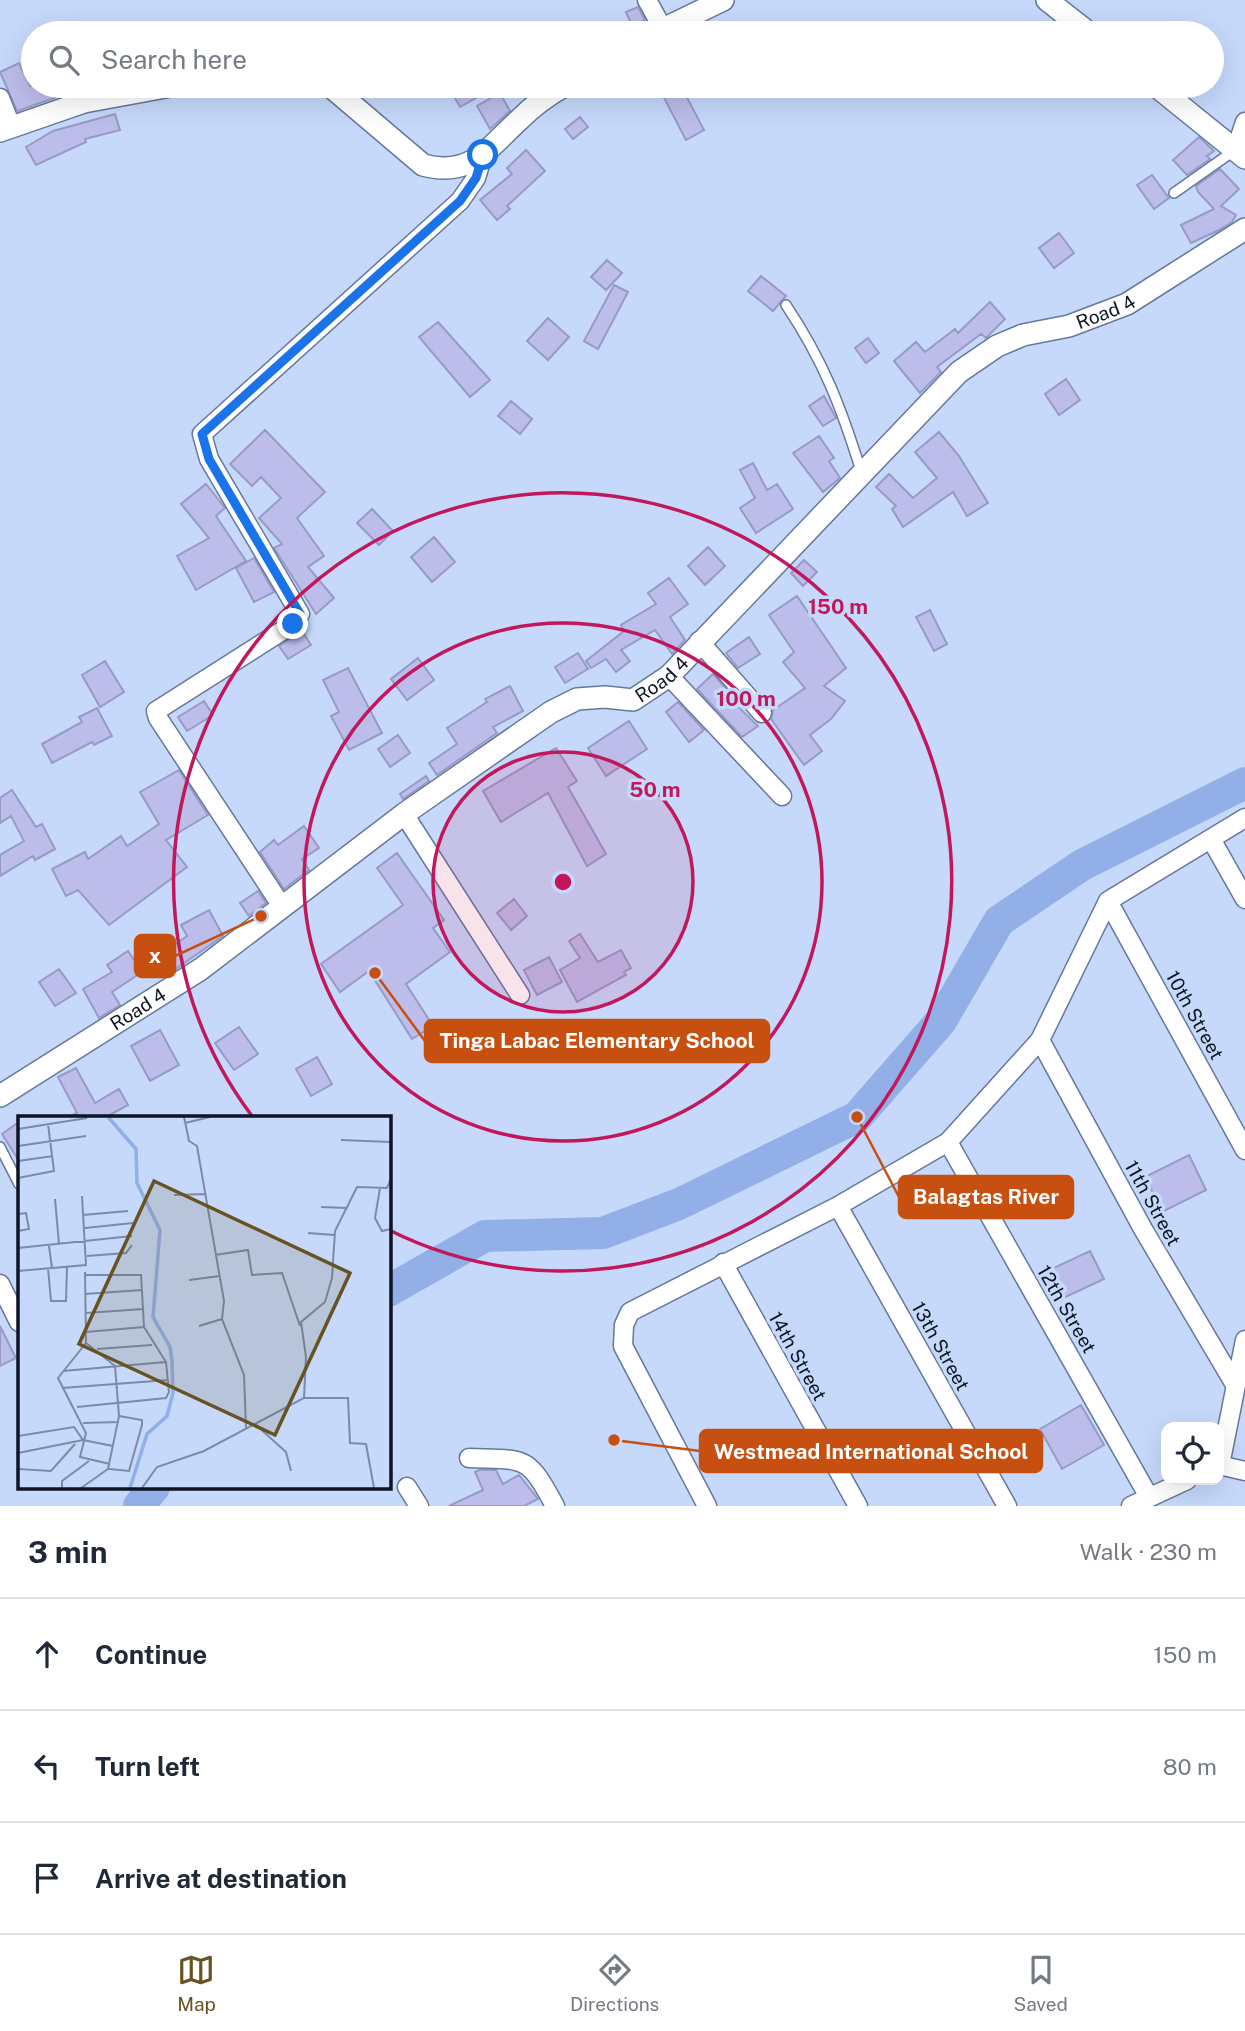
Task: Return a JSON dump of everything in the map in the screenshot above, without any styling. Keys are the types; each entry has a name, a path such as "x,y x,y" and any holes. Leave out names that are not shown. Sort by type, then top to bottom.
{"street":[{"path":"647,0 655,21"},
{"path":"679,21 722,0"},
{"path":"1047,0 1074,21"},
{"path":"0,98 5,129 84,102 106,98"},
{"path":"344,98 423,164 442,170 455,168 483,155 518,120 548,98"},
{"path":"1171,98 1241,154"},
{"path":"1241,154 1245,122"},
{"path":"283,908 209,800 156,711 293,624 300,614 209,459 202,434 460,201 476,178 483,155"},
{"name":"Road 4","path":"0,1096 201,969 404,814 551,712 577,699 605,697 633,700 669,676 699,641 959,372 997,346 1023,335 1081,323 1127,303 1245,229"},
{"path":"699,641 762,713"},
{"path":"669,676 782,796"},
{"path":"404,814 520,995"},
{"path":"707,1506 623,1346 624,1325 630,1312 838,1206 948,1142 1040,1040 1108,901 1245,818"},
{"path":"1211,839 1245,900"},
{"name":"10th Street","path":"1108,901 1245,1150"},
{"name":"11th Street","path":"1040,1040 1143,1229 1234,1383"},
{"name":"12th Street","path":"948,1142 1149,1497"},
{"name":"13th Street","path":"838,1206 1007,1506"},
{"name":"14th Street","path":"723,1263 858,1506"},
{"path":"0,1284 18,1320"},
{"path":"1224,1438 1245,1340"},
{"path":"469,1458 525,1462 536,1471 555,1506"},
{"path":"1224,1466 1245,1471"},
{"path":"1131,1506 1176,1485"},
{"path":"407,1487 419,1506"}],"lane":[{"path":"1174,193 1241,154"},
{"path":"786,305 813,346 839,399 862,473"},
{"path":"0,1147 18,1182"}],"building":[{"path":"638,7 645,20 630,21 626,12"},
{"path":"19,63 21,98 54,98 17,111 0,72"},
{"path":"455,98 476,98 460,107"},
{"path":"491,98 503,98 510,111 490,129 477,106"},
{"path":"664,98 687,98 704,130 686,140"},
{"path":"115,114 120,130 85,139 86,142 36,165 26,147 53,131"},
{"path":"580,117 588,127 573,139 565,129"},
{"path":"1199,137 1214,151 1207,156 1210,159 1187,175 1173,160"},
{"path":"526,150 545,171 507,206 510,209 497,220 480,200 512,174 507,168"},
{"path":"1220,169 1239,189 1221,206 1236,215 1232,222 1191,243 1181,225 1214,209 1198,192 1196,186"},
{"path":"1152,175 1169,198 1154,209 1137,185"},
{"path":"1059,233 1074,253 1054,268 1039,248"},
{"path":"607,260 622,273 606,290 591,277"},
{"path":"761,276 786,296 773,311 748,291"},
{"path":"614,285 628,292 598,349 584,341"},
{"path":"990,302 1005,319 986,338 981,334 937,367 941,372 920,393 894,361 916,342 925,352 955,329 958,333"},
{"path":"548,318 569,337 548,360 527,341"},
{"path":"438,322 490,380 470,397 419,337"},
{"path":"868,338 879,353 866,363 855,348"},
{"path":"1066,379 1080,400 1059,415 1045,394"},
{"path":"824,396 836,418 823,426 809,406"},
{"path":"511,401 532,419 520,434 498,416"},
{"path":"265,430 325,492 297,518 324,556 308,567 334,598 316,614 274,548 282,544 259,518 281,498 261,477 252,486 230,464"},
{"path":"939,432 959,456 988,503 967,516 953,492 903,527 892,509 896,506 876,487 889,474 913,498 937,478 915,452"},
{"path":"819,436 834,458 829,461 840,478 823,492 793,453"},
{"path":"753,463 767,490 777,484 793,509 756,533 740,508 755,498 740,470"},
{"path":"206,484 225,508 216,516 246,561 196,590 177,556 209,538 181,504"},
{"path":"372,509 393,531 379,545 357,523"},
{"path":"434,537 455,562 432,582 411,557"},
{"path":"708,547 725,566 705,585 688,566"},
{"path":"254,558 274,592 254,602 236,568"},
{"path":"804,560 817,572 803,586 791,573"},
{"path":"669,578 688,604 670,617 685,640 672,654 655,630 621,650 630,661 616,672 606,659 591,668 586,661 624,631 621,625 656,604 648,593"},
{"path":"797,596 846,668 824,686 845,701 831,719 810,735 822,751 804,765 771,719 773,710 805,688 783,662 794,652 769,615"},
{"path":"930,610 947,644 934,651 916,617"},
{"path":"302,631 311,645 288,659 279,646"},
{"path":"749,637 760,654 738,668 726,653"},
{"path":"578,653 588,669 565,683 555,667"},
{"path":"418,658 434,680 407,700 391,679"},
{"path":"105,661 124,692 100,707 82,675"},
{"path":"348,668 382,733 349,750 331,716 339,712 323,680"},
{"path":"713,674 727,690 724,693 758,726 742,737 697,689"},
{"path":"510,686 523,711 493,727 497,733 437,775 429,763 457,744 447,728 487,702 485,699"},
{"path":"204,701 213,715 187,731 178,717"},
{"path":"678,702 704,730 689,742 666,712"},
{"path":"97,708 112,736 94,745 92,742 52,763 42,744 82,722 79,717"},
{"path":"629,721 647,749 606,776 588,748"},
{"path":"398,735 410,753 390,767 378,749"},
{"path":"556,748 577,781 568,787 606,854 587,866 548,793 501,822 483,791"},
{"path":"179,770 208,815 166,840 187,867 109,925 78,890 66,896 52,869 85,852 88,859 121,836 127,846 159,824 140,792"},
{"path":"426,776 429,781 403,799 400,794"},
{"path":"12,790 36,827 42,824 55,849 35,860 33,856 0,876 0,855 24,841 11,816 0,823 0,798"},
{"path":"304,826 319,848 302,859 309,870 284,889 260,852 274,840 278,845"},
{"path":"397,853 444,920 433,928 450,952 406,984 433,1026 412,1039 369,971 340,992 321,964 403,905 377,868"},
{"path":"258,891 266,903 249,916 240,903"},
{"path":"514,899 527,916 511,930 497,913"},
{"path":"209,910 223,936 167,975 156,958 187,936 181,925"},
{"path":"580,934 598,962 621,950 631,968 624,972 626,975 577,1002 560,970 580,958 569,941"},
{"path":"128,951 142,972 112,992 120,1005 99,1018 83,989 112,972 107,965"},
{"path":"549,957 562,982 537,995 524,970"},
{"path":"59,969 76,993 55,1006 39,982"},
{"path":"239,1027 258,1054 234,1070 215,1043"},
{"path":"160,1030 179,1065 150,1081 131,1046"},
{"path":"317,1057 332,1084 311,1096 296,1069"},
{"path":"76,1068 95,1103 119,1089 128,1105 108,1116 71,1116 77,1113 58,1077"},
{"path":"18,1123 18,1159 2,1134"},
{"path":"1189,1155 1206,1190 1162,1212 1145,1177"},
{"path":"1090,1251 1104,1279 1057,1301 1043,1273"},
{"path":"0,1326 16,1358 0,1366"},
{"path":"1081,1405 1104,1445 1062,1469 1040,1429"},
{"path":"496,1470 503,1484 519,1475 538,1499 524,1506 449,1506 483,1490 475,1472"}],"waterway":[{"path":"390,1290 485,1236 603,1233 679,1204 857,1117 941,1021 999,921 1082,865 1245,783"},
{"path":"139,1506 152,1489"}],"place":[{"name":"x","path":"261,916"},
{"name":"Tinga Labac Elementary School","path":"375,973"},
{"name":"Balagtas River","path":"857,1117"},
{"name":"Westmead International School","path":"614,1440"}],"route":[{"path":"293,624 300,614 209,459 202,444 202,434 460,201 476,178 483,155"}]}
